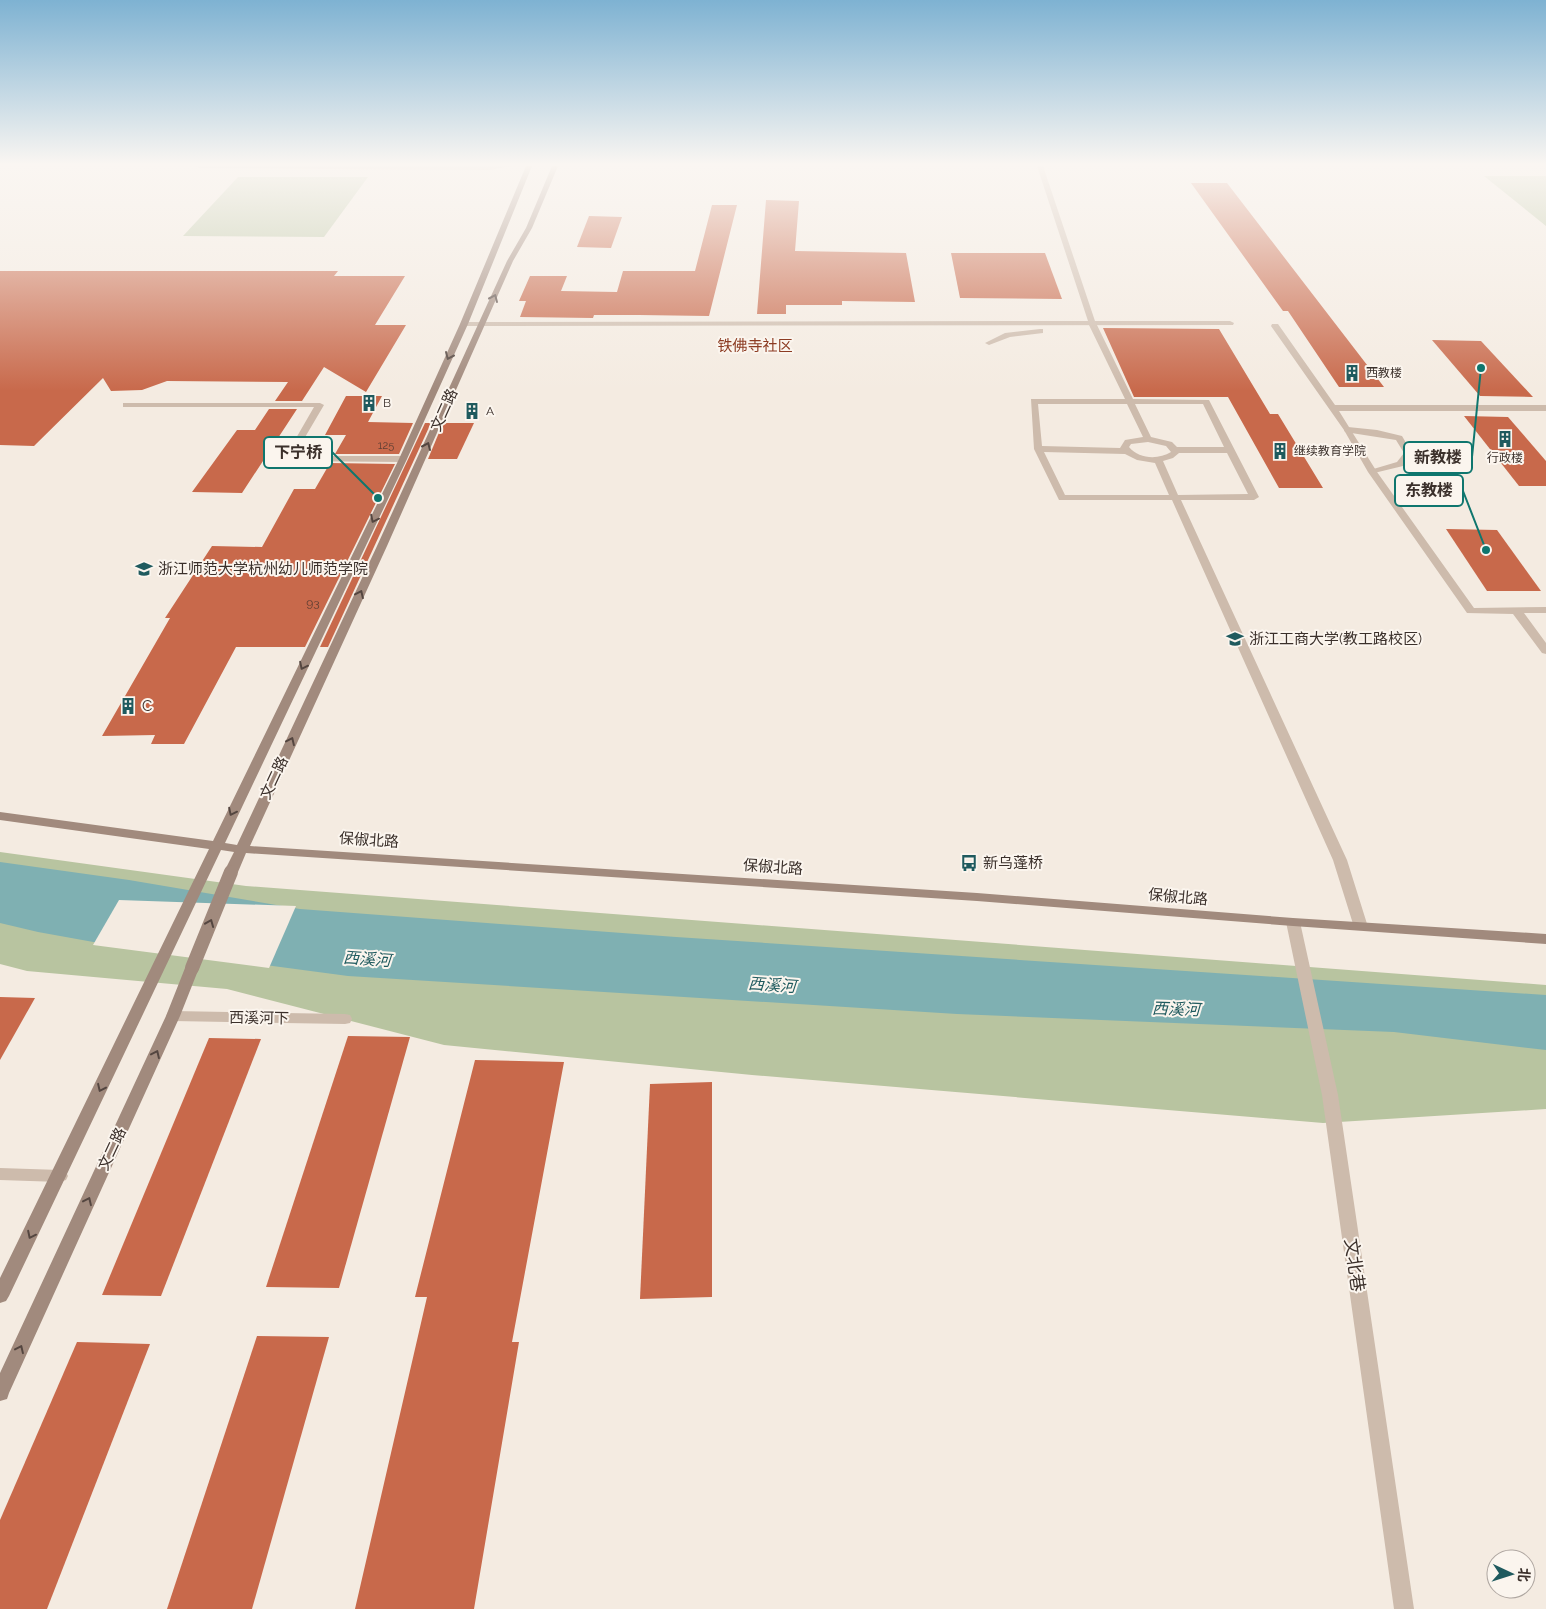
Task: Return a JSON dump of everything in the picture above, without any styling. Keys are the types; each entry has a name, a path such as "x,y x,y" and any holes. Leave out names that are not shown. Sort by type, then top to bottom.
{"main road":[{"name":"文二路","path":"0,1296 60,1176 216,846 403,459 464,324 498,241"},
{"name":"文二路","path":"0,1393 173,1016 241,849 357,602 510,261 521,241"},
{"name":"保俶北路","path":"0,816 241,849 978,897 1293,922 1546,939"}],"street":[{"path":"1065,241 1094,326 1148,439"},
{"path":"464,324 1094,326 1230,323"},
{"path":"988,343 1008,335 1024,332 1094,326"},
{"path":"1275,326 1348,430 1373,472 1471,610 1546,610"},
{"path":"1034,401 1206,402 1254,497 1062,498 1038,449 1034,401"},
{"path":"126,405 320,405 288,459 403,459"},
{"path":"1332,408 1546,408"},
{"path":"1348,430 1400,438 1408,453 1400,464 1373,472"},
{"path":"1125,451 1124,447 1128,442 1148,439 1169,444 1175,450 1230,450"},
{"path":"1038,449 1125,451 1135,456 1158,460 1172,456 1175,450"},
{"path":"1158,460 1340,860 1361,927"},
{"path":"1516,610 1546,651"},
{"name":"文北巷","path":"1293,922 1330,1096 1404,1609"},
{"name":"西溪河下","path":"173,1016 345,1019"},
{"path":"0,1174 60,1176"}],"green space":[{"path":"0,852 246,886 1546,985 1546,1109 1323,1123 752,1075 444,1045 227,989 27,971 0,964"}],"water":[{"name":"西溪河","path":"0,862 129,880 300,909 676,937 1546,995 1546,1050 1394,1032 957,1014 348,976 99,943 0,923"}],"pier":[{"path":"119,900 296,906 269,968 93,945"}],"building":[{"path":"579,241 613,241 611,248 577,247"},
{"path":"703,241 728,241 709,316 594,315 593,318 520,317 526,301 519,301 530,276 567,276 561,291 617,292 623,271 695,271"},
{"path":"763,241 796,241 795,251 906,253 915,302 842,301 842,305 786,305 786,314 757,314"},
{"path":"1233,241 1272,241 1384,387 1339,387 1288,311 1283,311"},
{"path":"951,253 1045,253 1062,299 960,298"},
{"path":"0,271 338,271 334,276 405,276 375,325 406,325 366,392 324,367 302,401 275,401 288,382 167,381 142,390 111,391 103,378 34,446 0,445"},
{"path":"1103,328 1219,329 1270,414 1278,414 1323,488 1279,488 1228,397 1134,397"},
{"path":"1432,340 1481,341 1533,397 1480,396"},
{"path":"346,396 382,396 368,422 413,423 399,454 335,454 346,435 325,435"},
{"path":"269,409 297,409 242,493 192,492 237,430 255,430"},
{"name":"行政楼","path":"1464,416 1508,417 1546,461 1546,486 1519,486"},
{"path":"425,423 431,423 328,647 320,647"},
{"path":"443,423 474,423 457,459 428,459"},
{"path":"330,463 395,464 305,647 236,647 184,744 151,744 155,735 102,736 170,618 165,618 212,546 262,547 294,489 315,489"},
{"path":"1446,529 1497,530 1541,591 1487,591"},
{"path":"0,997 35,998 0,1060"},
{"path":"348,1036 410,1037 339,1288 266,1287"},
{"path":"209,1038 261,1039 161,1296 102,1295"},
{"path":"475,1060 564,1062 512,1342 519,1342 474,1609 355,1609 427,1297 415,1297"},
{"path":"712,1082 712,1297 640,1299 650,1084"},
{"path":"257,1336 329,1337 252,1609 167,1609"},
{"path":"77,1342 150,1344 47,1609 0,1609 0,1520"}],"place":[{"name":"新教楼","path":"1481,368"},
{"name":"西教楼","path":"1352,373"},
{"name":"B","path":"369,403"},
{"name":"A","path":"472,411"},
{"name":"行政楼","path":"1505,439"},
{"name":"继续教育学院","path":"1280,451"},
{"name":"下宁桥","path":"378,498"},
{"name":"东教楼","path":"1486,550"},
{"name":"浙江师范大学杭州幼儿师范学院","path":"144,569"},
{"name":"浙江工商大学(教工路校区)","path":"1235,639"},
{"name":"C","path":"128,706"},
{"name":"新乌蓬桥","path":"969,863"}],"district":[{"name":"铁佛寺社区","path":"755,346"}]}
